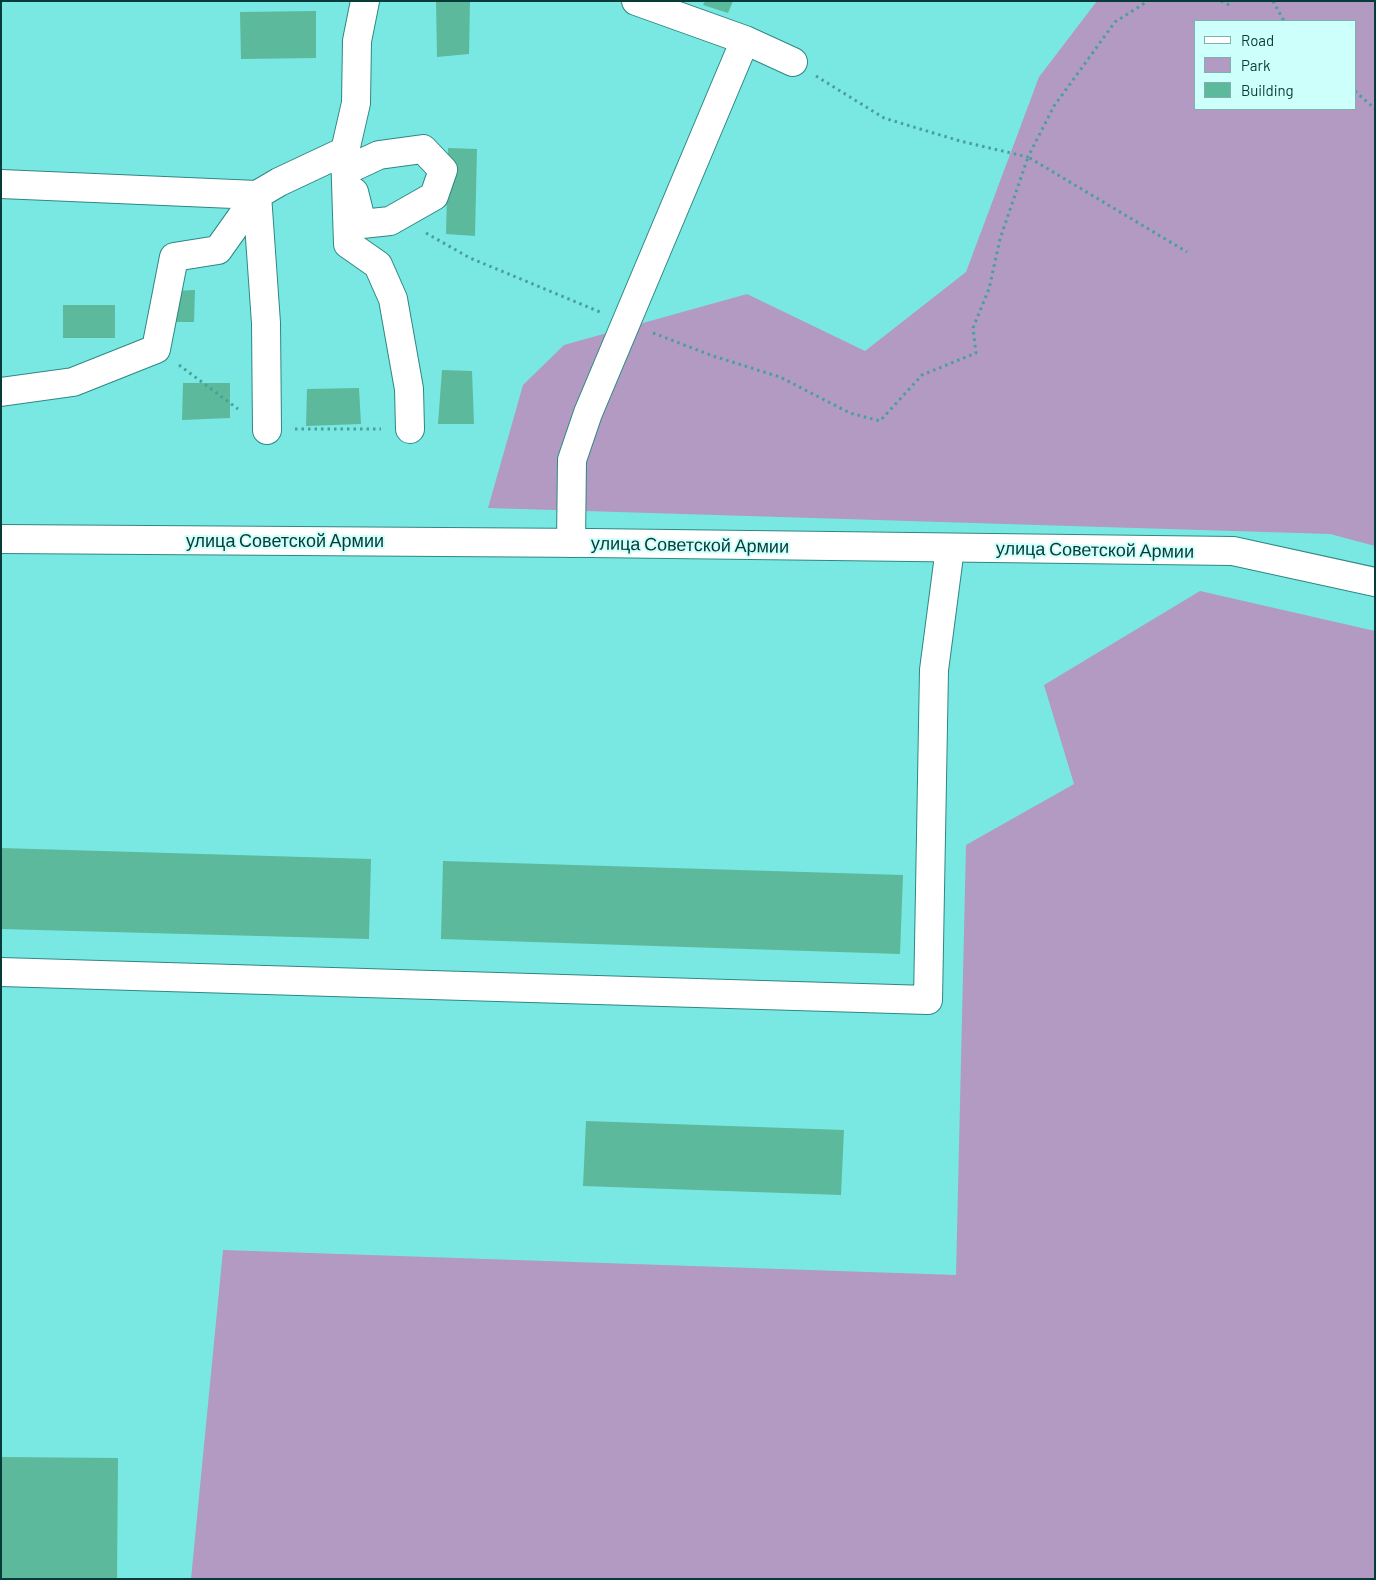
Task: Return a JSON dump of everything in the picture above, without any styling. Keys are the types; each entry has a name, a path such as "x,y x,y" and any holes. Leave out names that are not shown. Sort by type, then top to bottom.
{"main road":[{"path":"365,1 357,41 356,103 347,160 348,244 378,265 393,299 409,389 410,429"},
{"path":"636,1 745,40 793,62"},
{"path":"571,543 572,460 588,414 745,40"},
{"path":"1,392 73,382 156,349 174,257 218,250 257,195 279,182 347,160 423,149 444,170 434,196 390,221 362,224 347,160"},
{"path":"1,184 257,195"},
{"path":"257,195 266,323 267,430"},
{"name":"улица Советской Армии","path":"1,539 571,543 1233,551 1375,582"},
{"path":"1,972 928,1000 934,670 950,548"}],"path":[{"path":"398,216 470,258 627,323 713,356 780,377 850,412 880,421 922,375 976,353 973,328 988,289 1000,238 1028,157 1054,106 1115,22 1148,1"},
{"path":"1221,1 1231,6"},
{"path":"1273,1 1283,20"},
{"path":"793,62 884,118 1028,157 1188,252"},
{"path":"1356,92 1375,109"}],"green space":[{"path":"1097,1 1375,1 1375,546 1330,534 488,508 523,385 564,345 747,294 865,351 966,272 1039,77"},
{"path":"1200,591 1375,631 1375,1579 191,1579 223,1250 956,1275 966,845 1074,784 1044,685"}],"building":[{"path":"436,1 470,1 469,54 437,57"},
{"path":"705,1 733,1 728,13 703,5"},
{"path":"316,11 316,58 241,59 240,12"},
{"path":"448,148 477,149 475,236 446,234"},
{"path":"195,290 194,322 171,322 172,291"},
{"path":"63,305 115,305 115,338 63,338"},
{"path":"442,370 472,371 474,424 438,424"},
{"path":"183,383 230,383 230,418 182,420"},
{"path":"359,388 361,424 306,426 307,389"},
{"path":"1,848 371,859 369,939 1,929"},
{"path":"443,861 903,875 900,954 441,939"},
{"path":"586,1121 844,1130 841,1195 583,1186"},
{"path":"1,1457 118,1458 117,1579 1,1579"}]}
